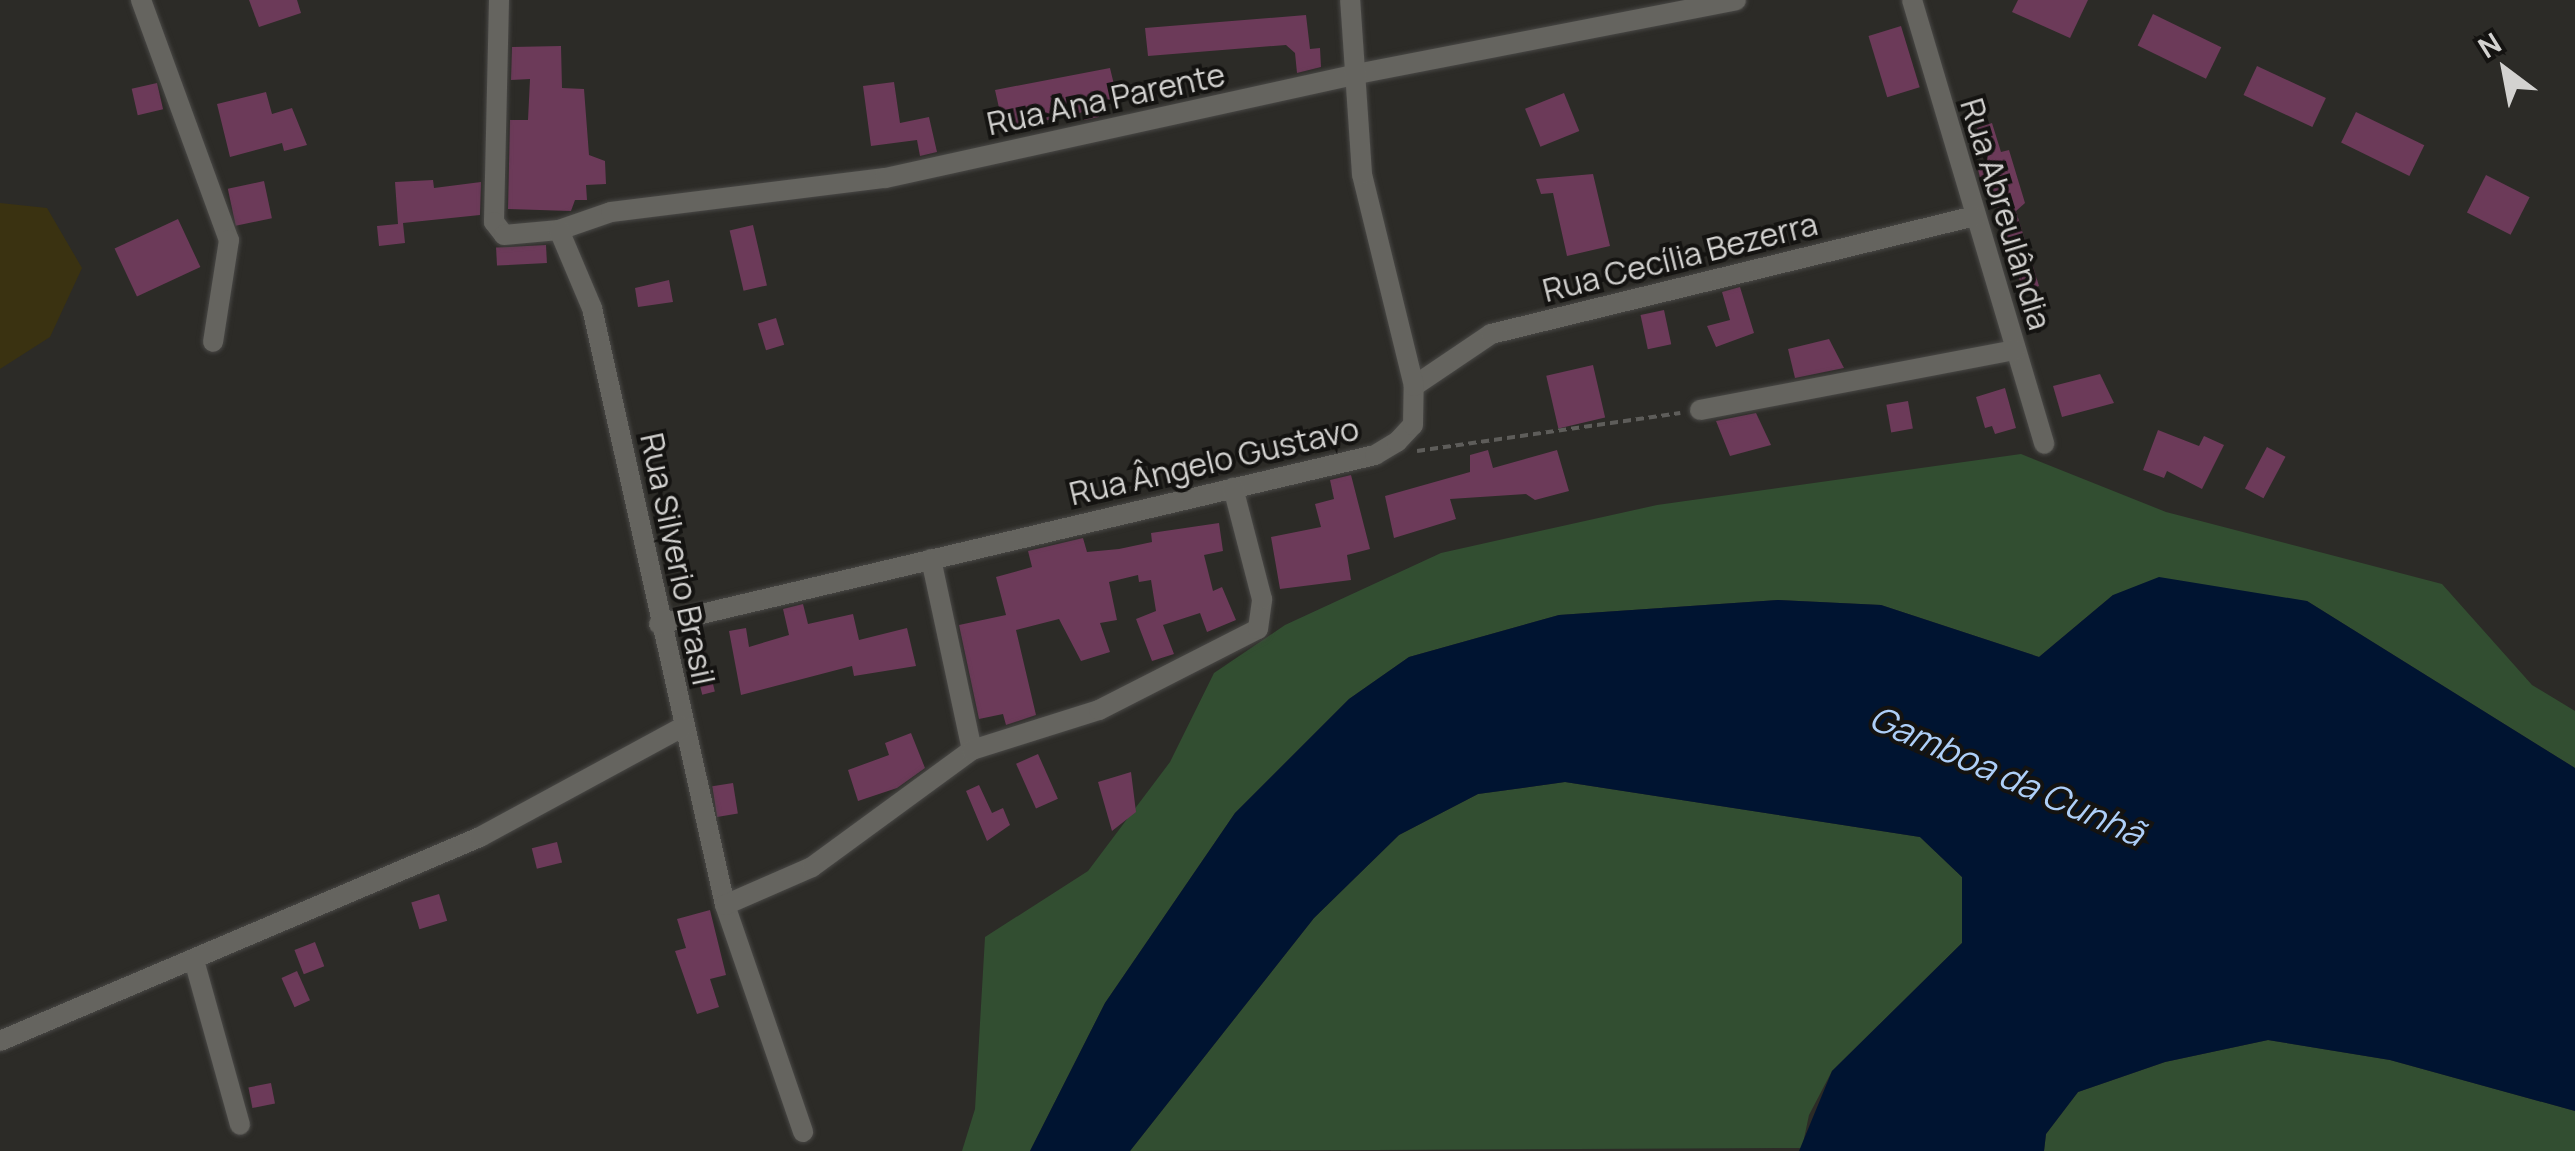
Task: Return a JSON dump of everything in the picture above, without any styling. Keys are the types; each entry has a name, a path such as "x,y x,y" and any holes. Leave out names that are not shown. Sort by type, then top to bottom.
{"street":[{"path":"140,0 229,240 213,342"},
{"name":"Rua Ana Parente","path":"499,0 494,222 504,235 559,230 610,212 885,178 1358,74 1736,0"},
{"name":"Rua Ângelo Gustavo","path":"659,624 1375,455 1413,425 1414,386 1362,174 1350,0"},
{"name":"Rua Abreulândia","path":"1912,0 2044,444"},
{"name":"Rua Cecília Bezerra","path":"1414,386 1490,334 1974,216"},
{"name":"Rua Silverio Brasil","path":"559,230 592,308 659,624 726,905 802,1132"},
{"path":"1700,410 2015,350"},
{"path":"726,905 812,867 972,750 1100,710 1258,628 1262,600 1233,488"},
{"path":"931,560 972,750"},
{"path":"0,1042 480,837 683,726"},
{"path":"194,960 240,1125"}],"path":[{"path":"1411,452 1700,410"}],"green space":[{"path":"2021,454 2166,512 2442,584 2532,685 2575,711 2575,768 2307,601 2113,595 2039,657 1881,605 1778,600 1559,615 1409,657 1349,699 1235,813 1105,1003 1030,1151 962,1151 975,1109 985,937 1088,871 1170,762 1214,673 1285,625 1441,553 1657,505"},
{"path":"1565,782 1920,837 1962,877 1962,943 1832,1071 1809,1115 1802,1148 1130,1151 1314,918 1399,835 1478,794"},
{"path":"2268,1040 2390,1060 2575,1111 2575,1151 2044,1151 2046,1134 2078,1092 2165,1062"}],"sand":[{"path":"0,203 47,208 82,268 50,337 0,369"}],"water":[{"name":"Gamboa da Cunhã","path":"2159,577 2307,601 2575,768 2575,1111 2390,1060 2268,1040 2165,1062 2078,1092 2046,1134 2044,1151 1799,1151 1832,1071 1962,943 1962,877 1920,837 1565,782 1478,794 1399,835 1314,918 1130,1151 1030,1151 1105,1003 1235,813 1349,699 1409,657 1559,615 1778,600 1881,605 2039,657 2113,595"}],"building":[{"path":"249,0 297,0 301,13 259,27"},
{"path":"2018,0 2088,0 2070,38 2012,12"},
{"path":"2153,14 2221,47 2206,79 2138,45"},
{"path":"1306,15 1310,49 1320,48 1321,67 1297,73 1295,53 1286,45 1148,56 1145,28"},
{"path":"1901,26 1920,87 1887,97 1868,36"},
{"path":"561,46 562,88 584,89 589,155 605,161 606,184 586,185 587,200 575,200 571,211 508,209 510,120 528,120 530,79 511,80 512,47"},
{"path":"2257,66 2326,98 2312,127 2243,95"},
{"path":"1110,68 1117,97 1097,104 1099,117 1084,120 1083,112 1004,130 995,90"},
{"path":"894,82 900,123 929,117 937,152 920,156 917,140 871,146 863,86"},
{"path":"157,83 163,109 138,115 132,89"},
{"path":"266,92 272,114 292,108 307,145 284,151 282,143 230,157 217,104"},
{"path":"1564,93 1579,131 1540,147 1525,109"},
{"path":"2356,112 2424,145 2409,176 2341,143"},
{"path":"1992,123 2001,152 2009,150 2025,203 2016,211 2039,286 2023,291 1990,184 1982,185 1977,166 1988,163 1977,128"},
{"path":"1593,174 1610,246 1567,256 1553,193 1541,194 1536,179"},
{"path":"2486,175 2530,197 2511,235 2467,212"},
{"path":"433,180 434,188 481,182 480,215 403,223 405,243 379,246 377,226 398,224 395,182"},
{"path":"264,181 272,218 236,226 228,189"},
{"path":"178,219 200,267 137,297 115,249"},
{"path":"753,225 767,285 744,291 730,230"},
{"path":"546,245 547,263 497,266 496,248"},
{"path":"669,280 673,302 638,307 635,288"},
{"path":"1740,287 1754,333 1716,347 1707,326 1730,320 1722,292"},
{"path":"1664,310 1671,344 1648,349 1641,315"},
{"path":"776,318 784,345 766,350 758,324"},
{"path":"1829,339 1844,368 1795,378 1788,349"},
{"path":"1593,365 1605,418 1558,428 1546,376"},
{"path":"2100,374 2114,403 2062,417 2053,386"},
{"path":"2005,388 2016,428 1995,434 1992,426 1985,428 1976,397"},
{"path":"1908,401 1913,429 1891,432 1886,405"},
{"path":"1756,413 1771,445 1730,456 1716,421"},
{"path":"2158,430 2199,446 2204,436 2224,445 2202,489 2167,471 2164,478 2143,470"},
{"path":"2267,447 2286,457 2263,498 2245,488"},
{"path":"1488,450 1493,468 1557,450 1569,491 1535,500 1526,494 1450,499 1456,519 1394,538 1385,496 1470,472 1470,455"},
{"path":"1351,475 1370,549 1347,555 1351,580 1280,589 1271,537 1321,527 1315,504 1334,499 1330,480"},
{"path":"1219,523 1223,551 1204,555 1213,591 1222,587 1236,620 1207,632 1200,613 1163,625 1174,654 1152,661 1136,619 1156,611 1151,580 1139,582 1138,575 1109,582 1117,620 1100,623 1110,652 1081,661 1059,619 1016,630 1036,715 1006,725 1003,714 979,719 959,625 1006,615 996,577 1032,567 1028,551 1083,538 1087,552 1119,549 1152,542 1151,533"},
{"path":"803,604 808,624 853,614 859,640 907,628 916,666 854,676 852,666 741,695 729,631 746,628 749,647 789,635 783,609"},
{"path":"703,644 715,692 702,695 690,647"},
{"path":"911,733 925,768 897,788 858,801 848,770 889,755 885,743"},
{"path":"1038,754 1058,799 1036,809 1016,764"},
{"path":"1131,772 1136,812 1112,831 1098,782"},
{"path":"733,783 738,814 717,817 712,786"},
{"path":"979,785 992,813 1003,808 1010,825 987,841 966,791"},
{"path":"557,842 562,862 537,869 532,848"},
{"path":"439,894 447,921 419,929 411,902"},
{"path":"710,910 726,975 710,979 719,1007 697,1014 675,951 686,948 677,919"},
{"path":"315,942 324,966 304,974 294,950"},
{"path":"297,971 310,1000 294,1007 281,978"},
{"path":"271,1083 275,1104 252,1108 248,1087"}]}
